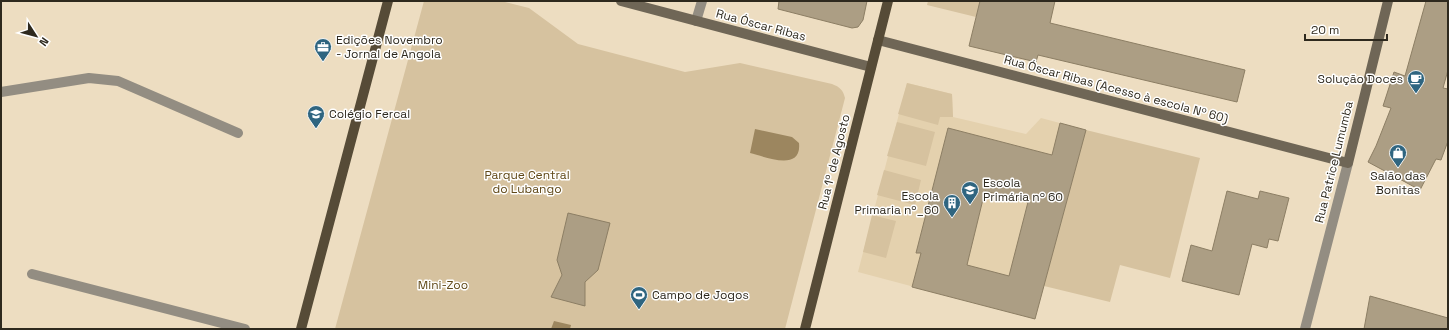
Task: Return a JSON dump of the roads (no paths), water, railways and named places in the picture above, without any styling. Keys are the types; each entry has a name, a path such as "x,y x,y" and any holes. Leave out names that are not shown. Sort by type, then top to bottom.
{"main road":[{"path":"301,329 388,1"},
{"name":"Rua 1º de Agosto","path":"805,329 888,1"}],"street":[{"name":"Rua Óscar Ribas","path":"621,1 871,67"},
{"path":"696,21 702,1"},
{"name":"Rua Patrice Lumumba","path":"1305,329 1388,1"},
{"name":"Rua Óscar Ribas (Acesso à escola Nº 60)","path":"878,40 1348,163"},
{"path":"1,92 89,78 118,80 238,133"},
{"path":"32,274 245,329"}],"place":[{"name":"Edições Novembro - Jornal de Angola","path":"323,62"},
{"name":"Solução Doces","path":"1416,94"},
{"name":"Colégio Fercal","path":"316,129"},
{"name":"Salão das Bonitas","path":"1398,168"},
{"name":"Escola Primária nº 60","path":"970,205"},
{"name":"Escola Primaria nº_60","path":"952,218"},
{"name":"Campo de Jogos","path":"639,310"}],"park label":[{"name":"Parque Central do Lubango","path":"527,182"},
{"name":"Mini-Zoo","path":"443,285"}]}
